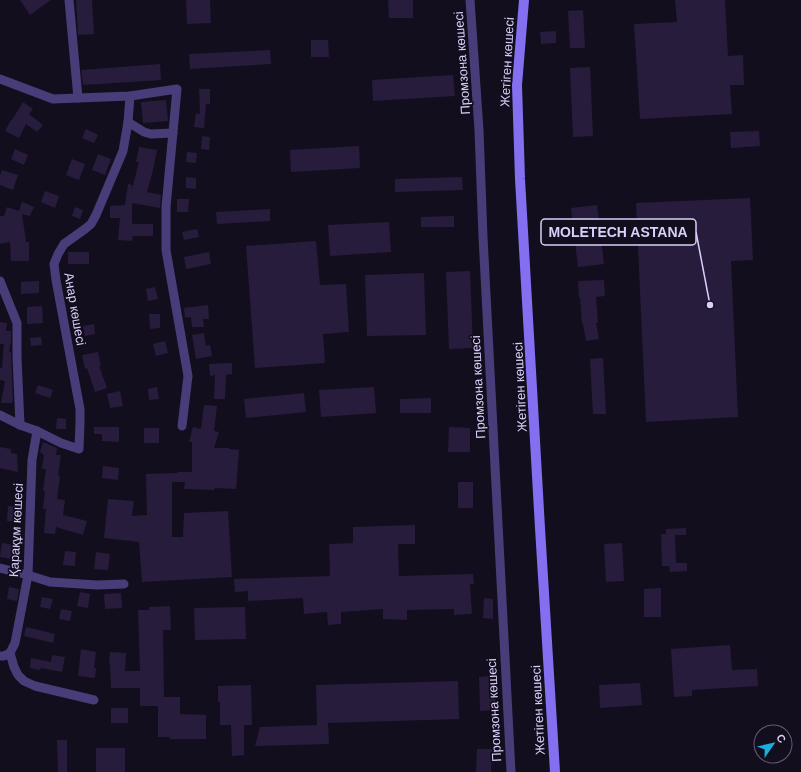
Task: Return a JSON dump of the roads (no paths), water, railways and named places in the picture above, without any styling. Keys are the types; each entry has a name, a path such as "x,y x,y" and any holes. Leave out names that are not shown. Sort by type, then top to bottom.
{"street":[{"path":"69,0 78,98"},
{"name":"Промзона көшесі","path":"470,0 479,130 483,237 511,772"},
{"name":"Жетіген көшесі","path":"524,0 517,85 540,528 555,772"},
{"path":"0,78 53,99 130,96 177,89 166,207 166,250 188,376 182,426"},
{"name":"Анар көшесі","path":"37,431 61,443 79,449 80,409 54,264 64,244 91,224 96,215 123,151 128,122 130,96"},
{"path":"128,122 144,132 151,134 173,133"},
{"path":"0,281 17,323 20,425"},
{"path":"0,415 20,425 37,431"},
{"name":"Қарақұм көшесі","path":"10,653 15,643 28,575 32,460 37,431"},
{"path":"0,568 50,582 97,585 124,584"},
{"path":"0,656 10,653 14,667 18,675 24,681 35,686 94,700"}],"place":[{"name":"MOLETECH ASTANA","path":"710,305"}]}
